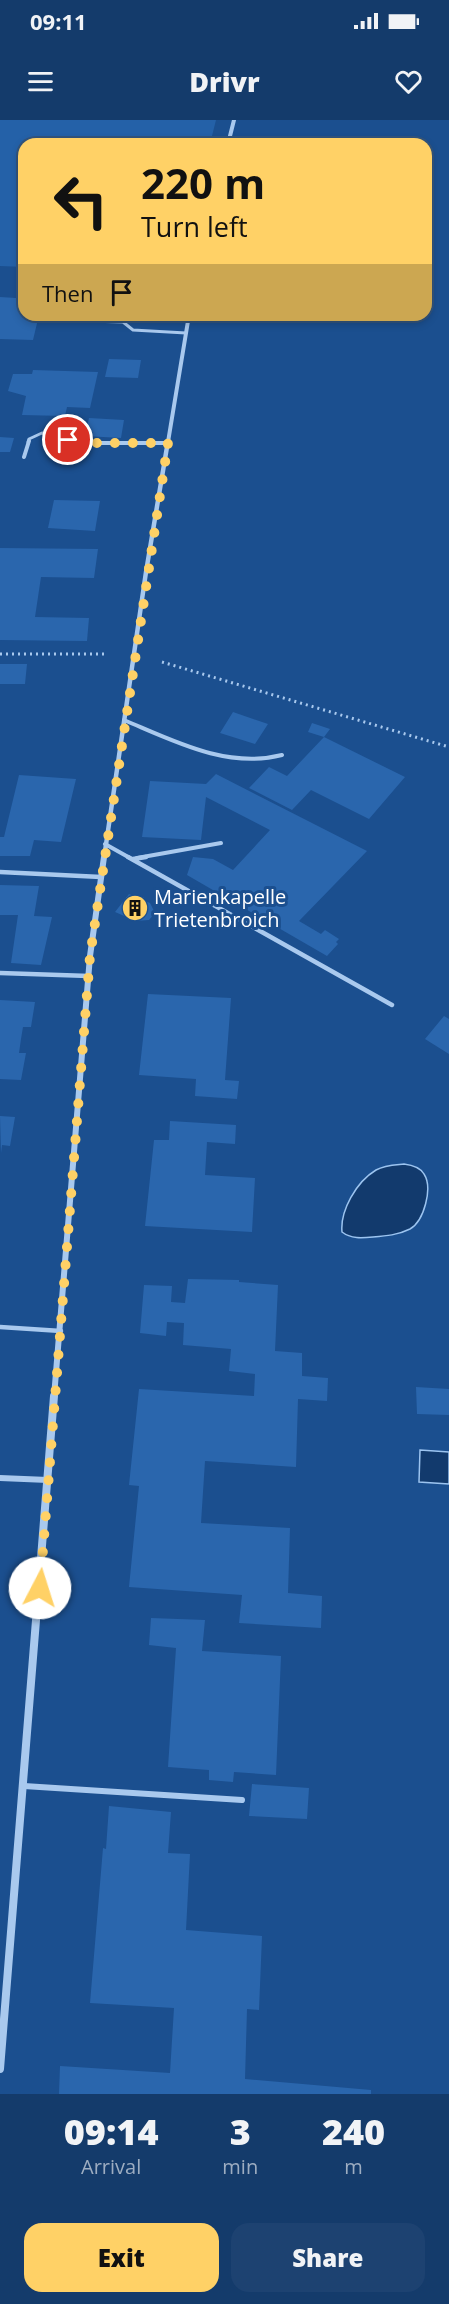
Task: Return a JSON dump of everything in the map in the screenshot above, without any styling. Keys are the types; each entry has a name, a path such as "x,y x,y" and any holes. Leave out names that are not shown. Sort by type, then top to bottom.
{"street":[{"path":"230,138 234,120"},
{"path":"0,2069 89,976 105,844 188,321"}],"lane":[{"path":"88,321 123,322 133,330 186,333"},
{"path":"24,457 29,439 42,433 84,443 168,443"},
{"path":"124,720 218,755 270,760 282,755"},
{"path":"132,859 221,843"},
{"path":"105,844 392,1005"},
{"path":"0,872 101,877"},
{"path":"0,972 89,976"},
{"path":"0,1327 61,1331"},
{"path":"0,1478 49,1480"},
{"path":"24,1786 242,1800"}],"path":[{"path":"0,654 135,654 449,747"}],"shaded area":[{"path":"0,120 216,120 212,138 18,138 18,267 0,266"},
{"path":"404,1164 420,1170 427,1180 426,1204 415,1225 401,1233 365,1238 349,1236 342,1232 347,1206 362,1182 379,1168"},
{"path":"420,1450 449,1452 449,1484 419,1482"}],"building":[{"path":"18,292 18,321 38,321 33,340 0,339 0,297 16,298"},
{"path":"109,359 141,360 138,378 105,377"},
{"path":"33,370 98,372 90,408 67,407 65,416 22,415 26,396 8,391 13,374 32,374"},
{"path":"89,418 124,420 121,438 85,436"},
{"path":"0,437 14,438 10,452 0,452"},
{"path":"54,500 100,501 95,531 48,528"},
{"path":"0,548 98,549 94,578 41,577 35,617 89,618 87,641 0,640"},
{"path":"0,664 27,664 25,684 0,684"},
{"path":"233,712 268,724 255,744 220,733"},
{"path":"312,723 330,729 324,737 308,732"},
{"path":"324,737 405,777 369,819 311,790 292,810 249,788 269,767 287,776"},
{"path":"216,774 367,851 299,921 321,934 325,930 339,939 336,942 338,944 327,956 187,875 193,857 213,859 233,870 270,830 206,797 201,840 142,837 150,781 206,784"},
{"path":"19,775 76,779 61,842 34,840 30,856 0,856 0,837 4,837"},
{"path":"0,885 39,886 34,916 52,917 41,965 11,963 18,915 0,915"},
{"name":"Marienkapelle Trietenbroich","path":"129,894 150,903 155,913 149,920 136,921 115,912"},
{"path":"148,994 231,998 225,1080 239,1081 237,1099 195,1096 196,1079 139,1075"},
{"path":"0,1000 35,1002 31,1027 23,1027 19,1053 26,1053 21,1080 0,1079"},
{"path":"444,1016 449,1019 449,1054 425,1039"},
{"path":"0,1116 15,1117 10,1146 2,1145 1,1153"},
{"path":"170,1121 236,1125 235,1144 207,1142 205,1175 255,1178 252,1232 145,1226 154,1140 169,1140"},
{"path":"188,1279 239,1280 239,1282 278,1285 275,1351 302,1353 302,1376 328,1378 327,1401 298,1399 296,1467 205,1461 201,1523 290,1528 288,1593 322,1596 321,1628 239,1623 242,1595 129,1587 139,1486 129,1485 139,1389 254,1396 255,1374 229,1371 231,1349 183,1345 184,1323 167,1322 166,1336 140,1333 144,1285 172,1286 171,1302 185,1303"},
{"path":"416,1387 449,1389 449,1415 417,1414"},
{"path":"151,1618 205,1620 202,1651 281,1656 276,1775 234,1772 233,1782 209,1780 209,1770 168,1767 176,1648 149,1645"},
{"path":"252,1784 309,1788 307,1819 249,1816"},
{"path":"109,1806 171,1812 168,1853 190,1854 186,1930 262,1936 259,2010 247,2009 245,2079 371,2090 371,2094 59,2094 60,2066 170,2073 174,2008 90,2003 103,1848 106,1849"}],"place":[{"name":"Marienkapelle Trietenbroich","path":"135,908"}],"route":[{"path":"40,1588 90,956 146,572 168,443 84,443 68,440"}]}
